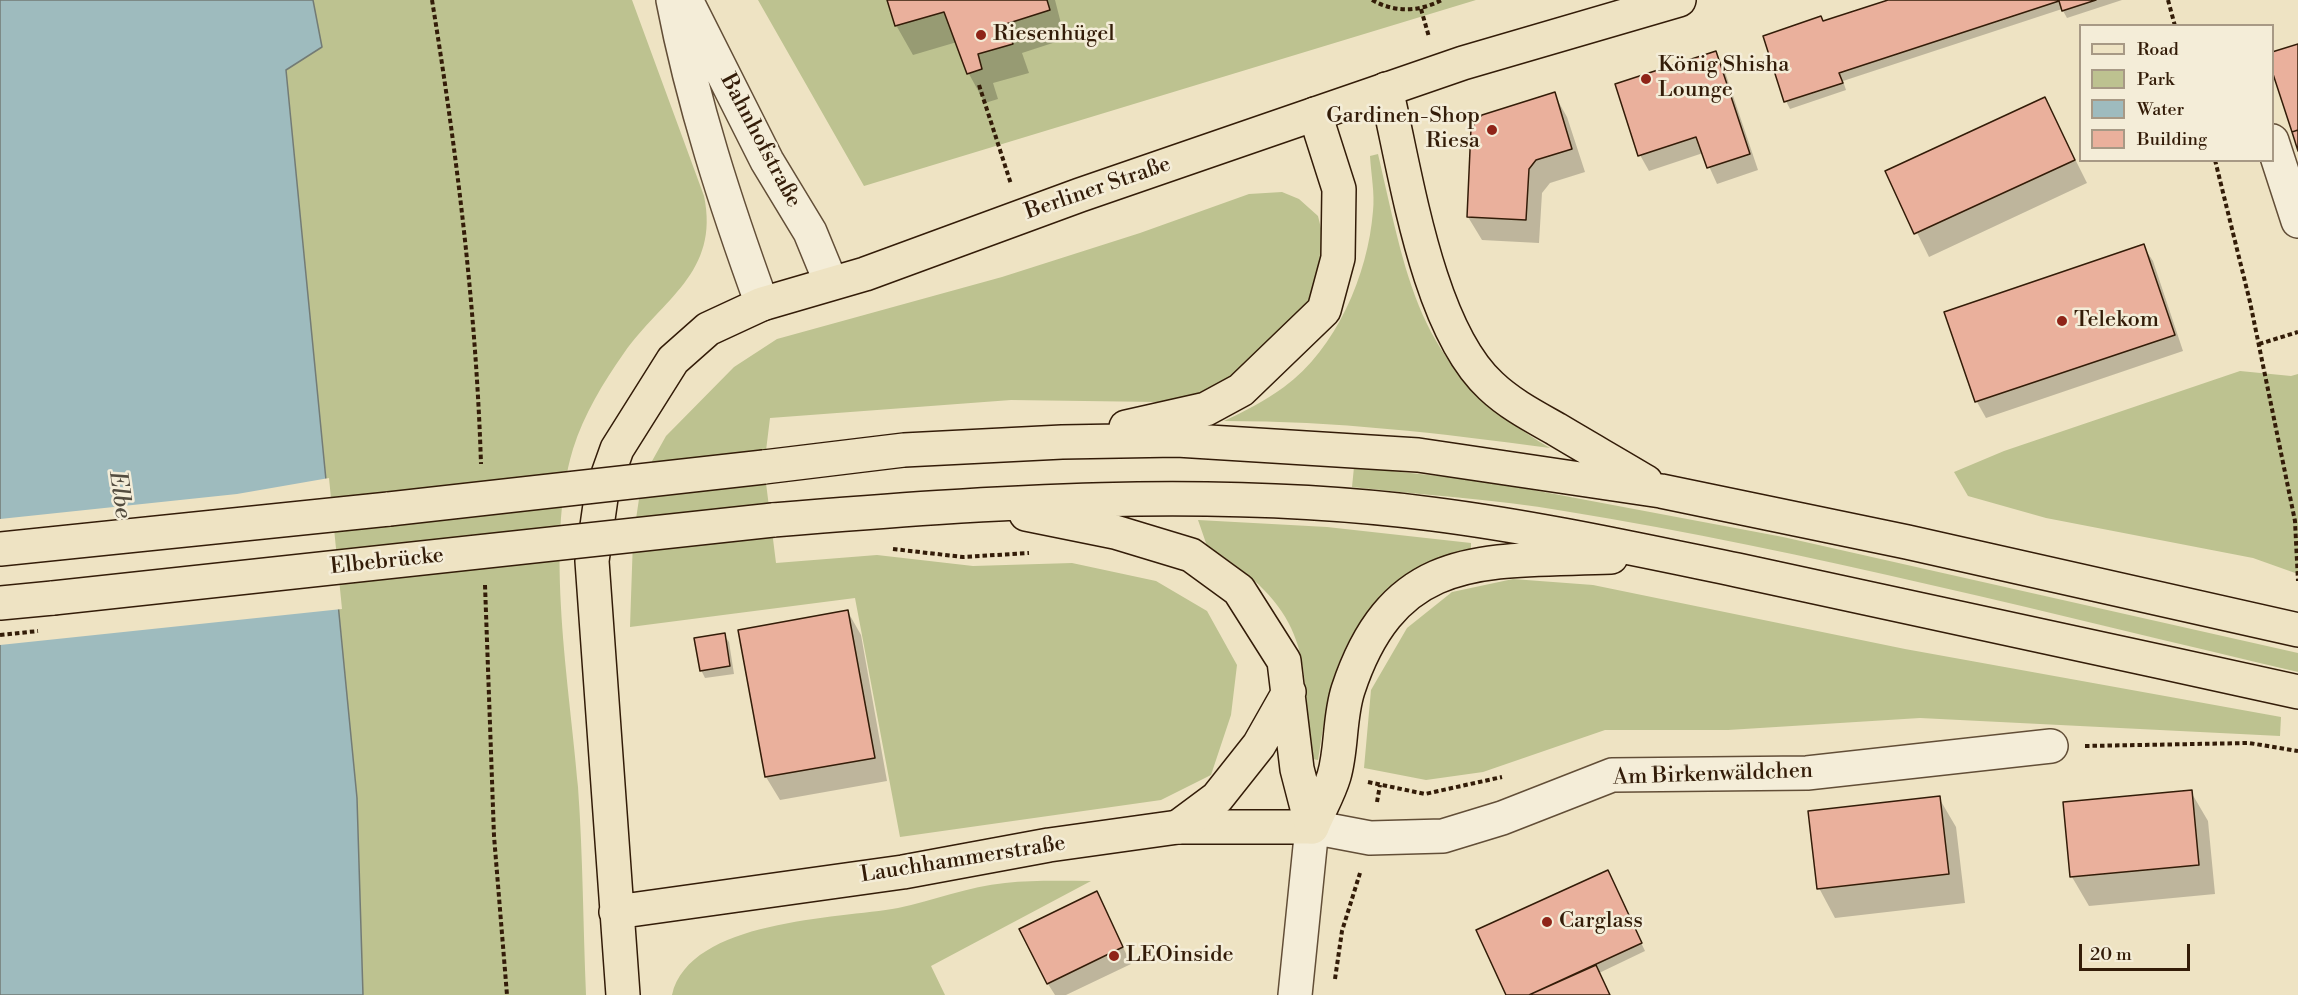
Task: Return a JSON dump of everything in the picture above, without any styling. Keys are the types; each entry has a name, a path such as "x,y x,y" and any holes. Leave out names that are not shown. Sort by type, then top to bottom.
{"main road":[{"name":"Berliner Straße","path":"616,912 592,561 602,491 617,449 673,360 708,328 762,304 865,274 1386,89 1463,63 1679,0"},
{"path":"1386,89 1430,272 1454,337 1470,361 1489,385 1511,402 1660,491"},
{"path":"1062,442 1206,409 1241,390 1324,310 1338,258 1339,189 1315,114"},
{"path":"0,549 764,468 904,450 1062,442 1177,440 1418,455 1660,491 1907,542 2298,630"},
{"path":"977,504 1116,498 1318,504 1429,514 1554,532 1944,613 2298,692"},
{"path":"977,504 1115,532 1191,555 1239,590 1284,661 1297,769 1312,827"},
{"name":"Elbebrücke","path":"0,603 773,520 977,504"},
{"path":"1312,827 1334,776 1348,692 1367,645 1399,601 1429,579 1457,568 1498,560 1661,555"},
{"path":"1178,827 1217,798 1259,745 1289,692"},
{"name":"Lauchhammerstraße","path":"616,912 903,872 1049,845 1178,827 1312,827"},
{"path":"616,912 622,995"}],"street":[{"name":"Bahnhofstraße","path":"673,0 682,47 729,214 762,304"},
{"name":"Bahnhofstraße","path":"686,0 767,161 810,232 831,283"},
{"path":"2274,147 2298,221"},
{"name":"Am Birkenwäldchen","path":"1312,827 1370,838 1443,836 1502,819 1612,775 1807,773 2051,746"},
{"path":"1295,995 1312,827"}],"path":[{"path":"1372,0 1383,6 1402,10 1421,9 1442,0"},
{"path":"2168,0 2174,24"},
{"path":"980,84 1010,182"},
{"path":"2215,162 2259,344 2295,521 2298,581"},
{"path":"2259,344 2298,332"},
{"path":"883,548 963,557 1034,553"},
{"path":"2051,746 2249,743 2298,751"},
{"path":"1362,781 1425,794 1501,777 1512,780"},
{"path":"1335,984 1342,932 1370,838 1380,784"}],"green space":[{"path":"313,0 632,0 704,196 707,223 704,245 696,265 684,283 624,353 602,387 577,436 565,487 560,528 560,571 565,661 580,813 586,995 363,995 357,798 286,70 322,47"},
{"path":"758,0 1476,0 864,186"},
{"path":"1378,154 1412,287 1427,324 1446,357 1472,389 1506,419 1550,448 1387,429 1307,423 1224,421 1255,406 1284,387 1303,371 1334,331 1346,309 1364,260 1370,235 1373,204 1370,156"},
{"path":"1282,192 1299,199 1318,216 1326,249 1318,285 1300,321 1237,377 1202,393 1158,402 1011,400 770,418 764,467 776,563 877,555 973,566 1072,563 1156,581 1207,611 1237,665 1231,715 1211,775 1161,800 900,837 855,598 630,627 633,539 642,479 666,436 734,367 777,339 1002,277 1140,233 1249,194"},
{"path":"2240,371 2291,376 2298,374 2298,574 2253,558 2046,518 1968,496 1954,472 2004,451"},
{"path":"1354,467 1485,481 1783,537 2298,653 2298,672 1840,564 1656,527 1485,500 1352,487"},
{"path":"1198,520 1327,527 1471,543 1471,549 1421,567 1399,581 1365,616 1351,637 1331,687 1318,760 1306,758 1305,688 1302,660 1294,634 1282,611 1264,590 1239,568 1207,546"},
{"path":"1513,579 1593,585 1905,649 2281,717 2280,736 1920,718 1728,730 1605,730 1483,772 1426,780 1364,768 1371,690 1407,628 1452,592"},
{"path":"1026,881 1091,881 931,966 945,995 672,995 684,970 706,951 735,937 769,927 804,920 898,908 992,885"}],"water":[{"name":"Elbe","path":"0,0 313,0 322,47 286,70 357,798 363,995 0,995"}],"pier":[{"path":"329,478 342,609 0,645 0,519 237,494"}],"building":[{"name":"Riesenhügel","path":"887,0 1047,0 1050,10 1006,24 1013,44 978,54 982,69 967,74 944,12 895,26"},
{"path":"1888,0 2096,0 2062,11 2059,1 1839,73 1843,83 1784,102 1763,36 1821,16 1823,21"},
{"path":"2298,44 2298,130 2292,132 2274,77 2274,51"},
{"path":"1716,51 1750,154 1707,168 1696,137 1638,156 1615,84"},
{"path":"1555,92 1572,149 1536,160 1529,169 1526,220 1467,217 1471,128 1482,115"},
{"path":"2045,97 2075,160 1914,234 1885,171"},
{"path":"2298,130 2298,151 2292,132"},
{"path":"2144,244 2175,335 1975,402 1944,312"},
{"path":"848,610 875,758 765,777 738,630"},
{"path":"725,633 730,666 700,671 694,638"},
{"path":"2192,790 2199,865 2070,877 2063,802"},
{"path":"1940,796 1949,874 1817,889 1808,811"},
{"path":"1608,870 1642,943 1529,995 1506,995 1476,930"},
{"path":"1097,891 1123,947 1047,984 1019,929"},
{"path":"1596,965 1610,995 1529,995"}],"place":[{"name":"Riesenhügel","path":"981,35"},
{"name":"König Shisha Lounge","path":"1646,79"},
{"name":"Gardinen-Shop Riesa","path":"1492,130"},
{"name":"Telekom","path":"2062,321"},
{"name":"Carglass","path":"1547,922"},
{"name":"LEOinside","path":"1114,956"}]}
